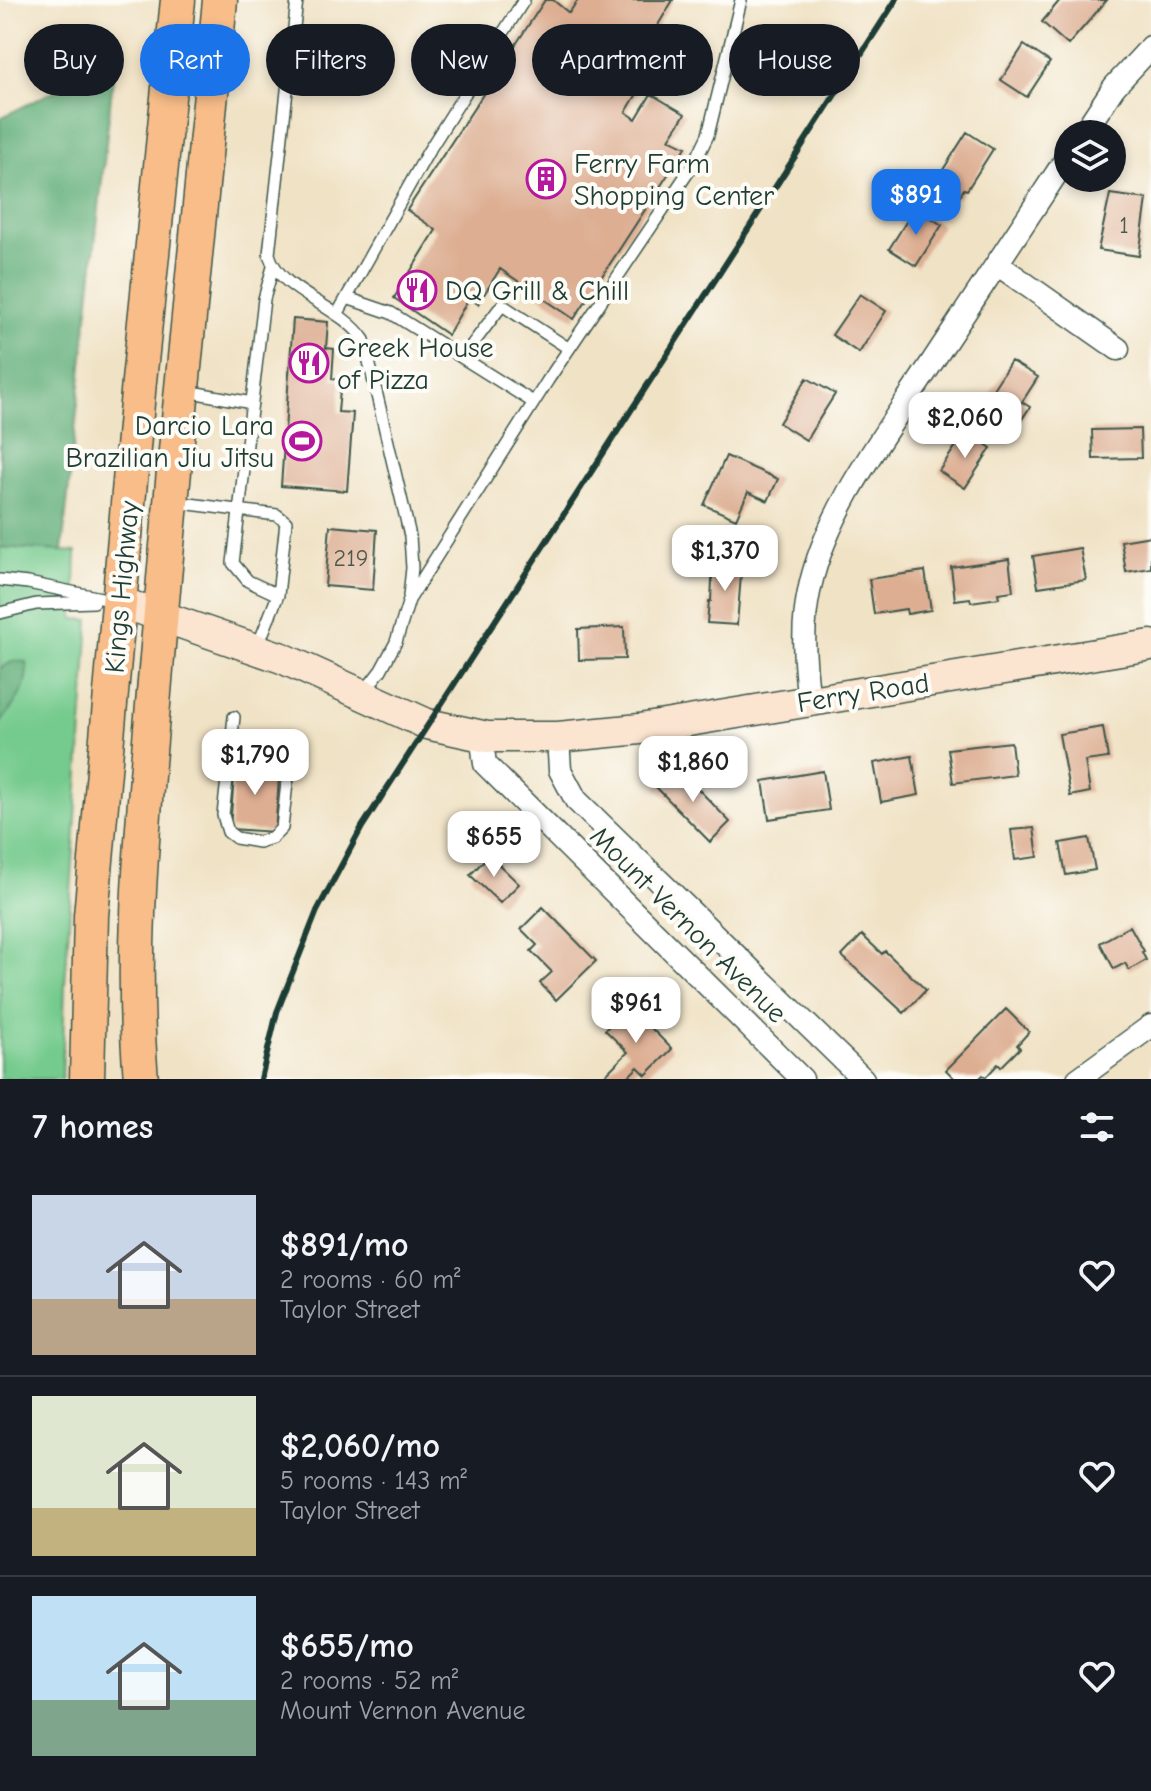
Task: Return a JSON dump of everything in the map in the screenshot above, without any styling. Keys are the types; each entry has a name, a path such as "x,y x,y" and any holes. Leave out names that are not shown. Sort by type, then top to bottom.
{"main road":[{"name":"Kings Highway","path":"87,1079 91,916 139,381 178,0"},
{"name":"Kings Highway","path":"141,1079 137,1036 137,911 161,614 220,0"},
{"name":"Ferry Road","path":"120,602 282,658 427,724 487,737 558,737 653,727 1151,645"}],"street":[{"path":"1092,120 1114,87 1151,47"},
{"path":"809,701 803,626 820,550 885,434 1054,177"},
{"path":"997,264 1118,349"},
{"name":"Mount Vernon Avenue","path":"487,737 483,749 485,764 802,1079"},
{"name":"Mount Vernon Avenue","path":"558,737 560,770 576,800 863,1079"},
{"path":"1078,1079 1151,1026"}],"lane":[{"path":"297,0 269,254 280,277 352,323 364,340 410,536 412,568 409,600 396,642 381,670 361,695"},
{"path":"338,313 428,152 524,0"},
{"path":"409,600 568,348 695,162 708,135 741,0"},
{"path":"273,267 264,299 233,563 248,581 278,595"},
{"path":"347,298 391,313 533,402"},
{"path":"463,357 502,305 568,348"},
{"path":"183,391 252,403"},
{"path":"172,502 277,515 286,522 278,595 256,649"},
{"path":"0,580 120,602"},
{"path":"0,613 36,604 120,602"},
{"path":"234,717 223,815 228,832 236,838 259,842 272,838 282,828 288,774 298,761"}],"green space":[{"path":"44,96 111,96 62,551 0,547 0,118"},
{"path":"0,547 76,552 74,619 89,620 65,984 62,1079 0,1079"},
{"path":"14,661 26,662 26,680 20,695 0,724 0,668"}],"building":[{"name":"Ferry Farm Shopping Center","path":"545,0 553,0 569,13 578,0 673,0 659,24 532,24 532,96 636,96 626,112 636,119 650,96 654,96 685,114 669,139 686,147 574,319 500,269 478,304 469,298 448,335 394,298 436,230 407,210 482,96 516,96 516,44"},
{"path":"1060,0 1107,0 1068,45 1042,22"},
{"path":"1024,45 1050,62 1027,97 1001,80"},
{"path":"967,132 993,149 958,199 934,184"},
{"path":"1110,194 1147,199 1139,256 1098,250"},
{"path":"915,208 942,225 916,266 889,249"},
{"path":"860,294 886,311 859,353 832,335"},
{"path":"293,319 328,322 326,348 334,349 332,379 341,380 338,412 353,413 347,491 281,486"},
{"path":"1011,361 1038,377 1022,402 1030,407 1020,422 986,400"},
{"path":"807,378 835,394 806,440 779,423"},
{"path":"1140,429 1141,458 1093,459 1092,430"},
{"path":"966,431 991,448 965,488 939,471"},
{"path":"726,456 778,479 768,501 748,492 736,519 704,505"},
{"path":"330,526 377,530 373,590 325,586"},
{"path":"1151,536 1151,568 1126,572 1121,541"},
{"path":"1080,548 1086,580 1038,587 1033,556"},
{"path":"1009,559 1013,591 998,593 999,598 971,602 970,598 955,600 951,567"},
{"path":"713,560 742,562 737,625 707,623"},
{"path":"925,571 931,610 907,614 906,609 874,614 869,579"},
{"path":"624,627 625,659 579,660 578,629"},
{"path":"1103,727 1108,758 1085,761 1090,792 1070,796 1059,734"},
{"path":"1011,742 1015,775 953,783 948,749"},
{"path":"912,756 919,795 881,802 874,763"},
{"path":"235,762 280,765 275,832 230,829"},
{"path":"677,767 730,822 710,842 656,787"},
{"path":"823,771 829,810 769,819 763,781"},
{"path":"1034,828 1038,857 1015,860 1011,830"},
{"path":"1089,838 1095,870 1066,875 1060,843"},
{"path":"489,855 519,884 500,903 470,875"},
{"path":"543,907 596,961 556,1000 540,983 552,972 531,951 537,945 521,929"},
{"path":"1130,926 1146,960 1129,970 1125,963 1114,969 1100,943"},
{"path":"862,935 882,954 885,951 926,990 904,1013 842,956"},
{"path":"629,1006 672,1049 646,1075 638,1067 626,1079 611,1079 606,1074 628,1052 605,1030"},
{"path":"1006,1009 1029,1032 1017,1045 1020,1048 986,1077 955,1079 946,1070"}],"railway":[{"path":"261,1079 277,1012 317,911 362,827 896,0"}],"place":[{"name":"Ferry Farm Shopping Center","path":"546,179"},
{"name":"DQ Grill & Chill","path":"417,290"},
{"name":"Greek House of Pizza","path":"309,363"},
{"name":"Darcio Lara Brazilian Jiu Jitsu","path":"302,441"}]}
